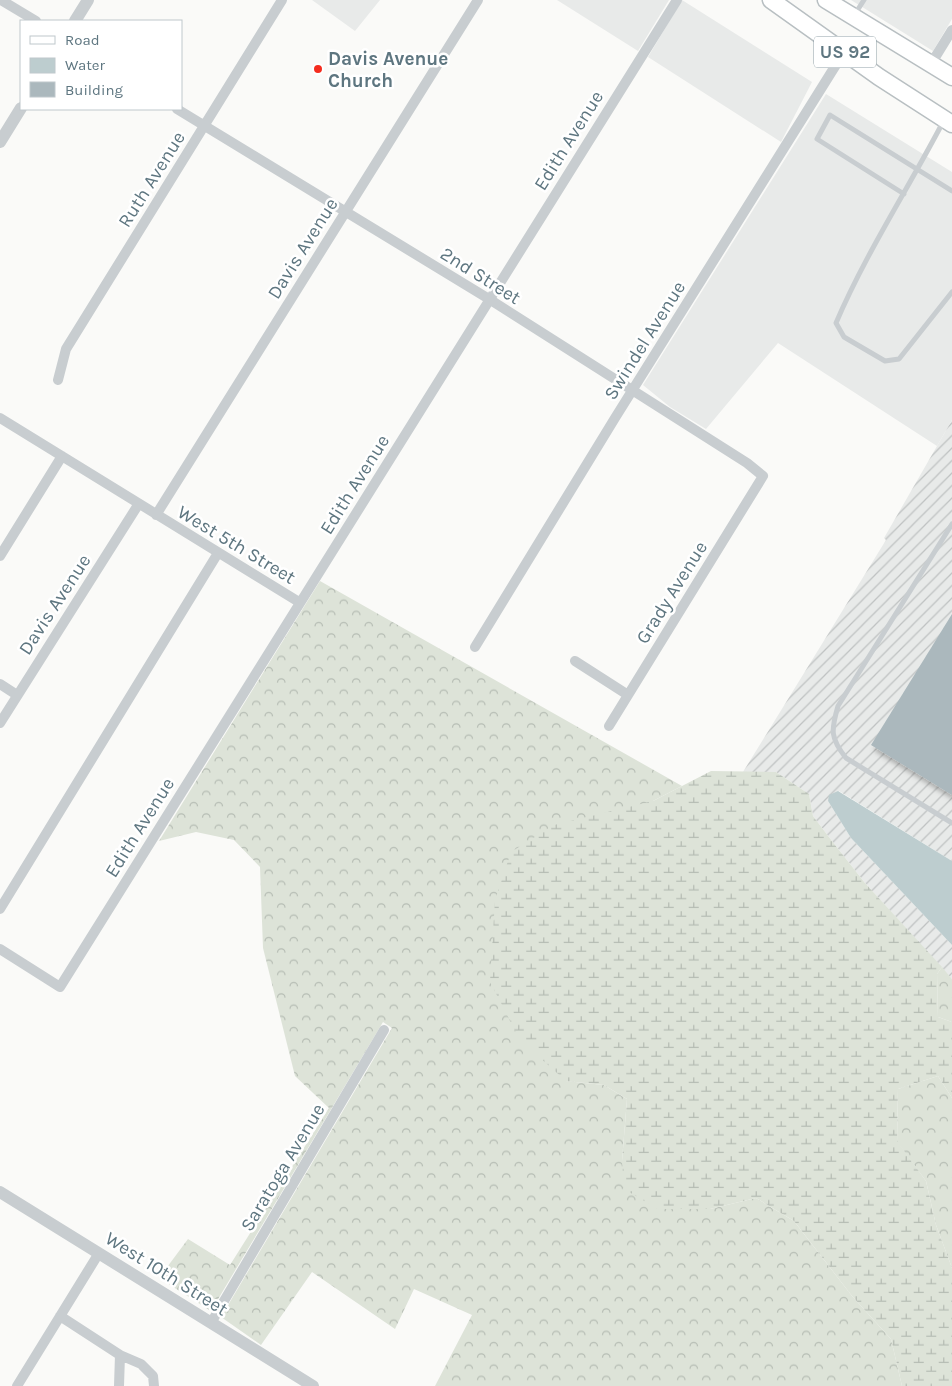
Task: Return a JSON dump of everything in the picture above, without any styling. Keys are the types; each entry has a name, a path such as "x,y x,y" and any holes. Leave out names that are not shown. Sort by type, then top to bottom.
{"main road":[{"name":"US 92","path":"771,0 844,52 948,121"},
{"name":"US 92","path":"826,0 952,77"}],"street":[{"path":"1,0 34,20"},
{"path":"76,20 88,0"},
{"name":"Ruth Avenue","path":"58,380 66,349 282,0"},
{"name":"Davis Avenue","path":"156,515 478,0"},
{"name":"Edith Avenue","path":"0,949 60,987 677,0"},
{"path":"932,64 952,30"},
{"name":"Swindel Avenue","path":"475,647 844,52"},
{"path":"0,142 20,110"},
{"name":"2nd Street","path":"179,110 489,299 763,476"},
{"path":"0,418 138,505"},
{"path":"0,556 62,456"},
{"name":"Grady Avenue","path":"609,726 763,476"},
{"name":"Davis Avenue","path":"0,723 138,505"},
{"name":"West 5th Street","path":"138,505 299,602"},
{"path":"0,908 218,553"},
{"path":"574,661 628,695"},
{"path":"0,684 17,694"},
{"name":"Saratoga Avenue","path":"211,1322 384,1030"},
{"name":"West 10th Street","path":"0,1192 211,1322 305,1384"},
{"path":"17,1386 99,1253"},
{"path":"60,1316 120,1355 141,1364 153,1376 154,1386"},
{"path":"119,1386 120,1355"}],"lane":[{"path":"854,17 864,0"},
{"path":"904,194 817,139 830,115 952,191"},
{"path":"948,121 853,283 836,323 844,337 885,361 899,359 952,292"},
{"path":"952,524 838,706 832,726 834,744 846,758 952,823"}],"shaded area":[{"path":"312,0 380,0 355,31"},
{"path":"557,0 669,0 638,51"},
{"path":"682,0 812,82 781,142 648,57"},
{"path":"851,0 952,0 952,19 933,51"},
{"path":"826,94 952,172 952,420 937,446 778,343 706,429 670,407 643,385"},
{"path":"952,420 952,861 839,791 828,801 851,838 952,945 952,979 865,883 832,841 813,816 809,794 776,772 743,772 886,540 884,538"}],"green space":[{"path":"320,581 682,786 653,801 566,1081 604,1085 627,1099 622,1161 710,1209 756,1198 794,1221 852,1296 891,1339 902,1386 435,1386 472,1315 414,1289 395,1329 312,1272 261,1345 221,1317 392,1028 383,1022 211,1311 159,1278 188,1239 230,1265 329,1108 295,1076 263,948 260,867 234,840 196,832 159,841"},
{"path":"711,771 776,772 809,794 813,816 832,841 865,883 942,967 937,974 938,1017 952,1022 952,1098 938,1076 898,1089 897,1141 926,1181 936,1225 952,1268 952,1386 902,1386 891,1339 852,1296 794,1221 756,1198 710,1209 658,1209 624,1189 622,1161 627,1099 604,1085 566,1081 520,1040 490,982 495,900 511,852 554,825 653,801"},
{"path":"942,967 952,979 952,1022 938,1017 937,974"},
{"path":"938,1076 952,1098 952,1268 936,1225 926,1181 897,1142 898,1089"}],"water":[{"path":"838,791 952,861 952,945 851,838 828,801 829,795"}],"building":[{"path":"952,614 952,795 871,745"}],"place":[{"name":"Davis Avenue Church","path":"318,69"}]}
